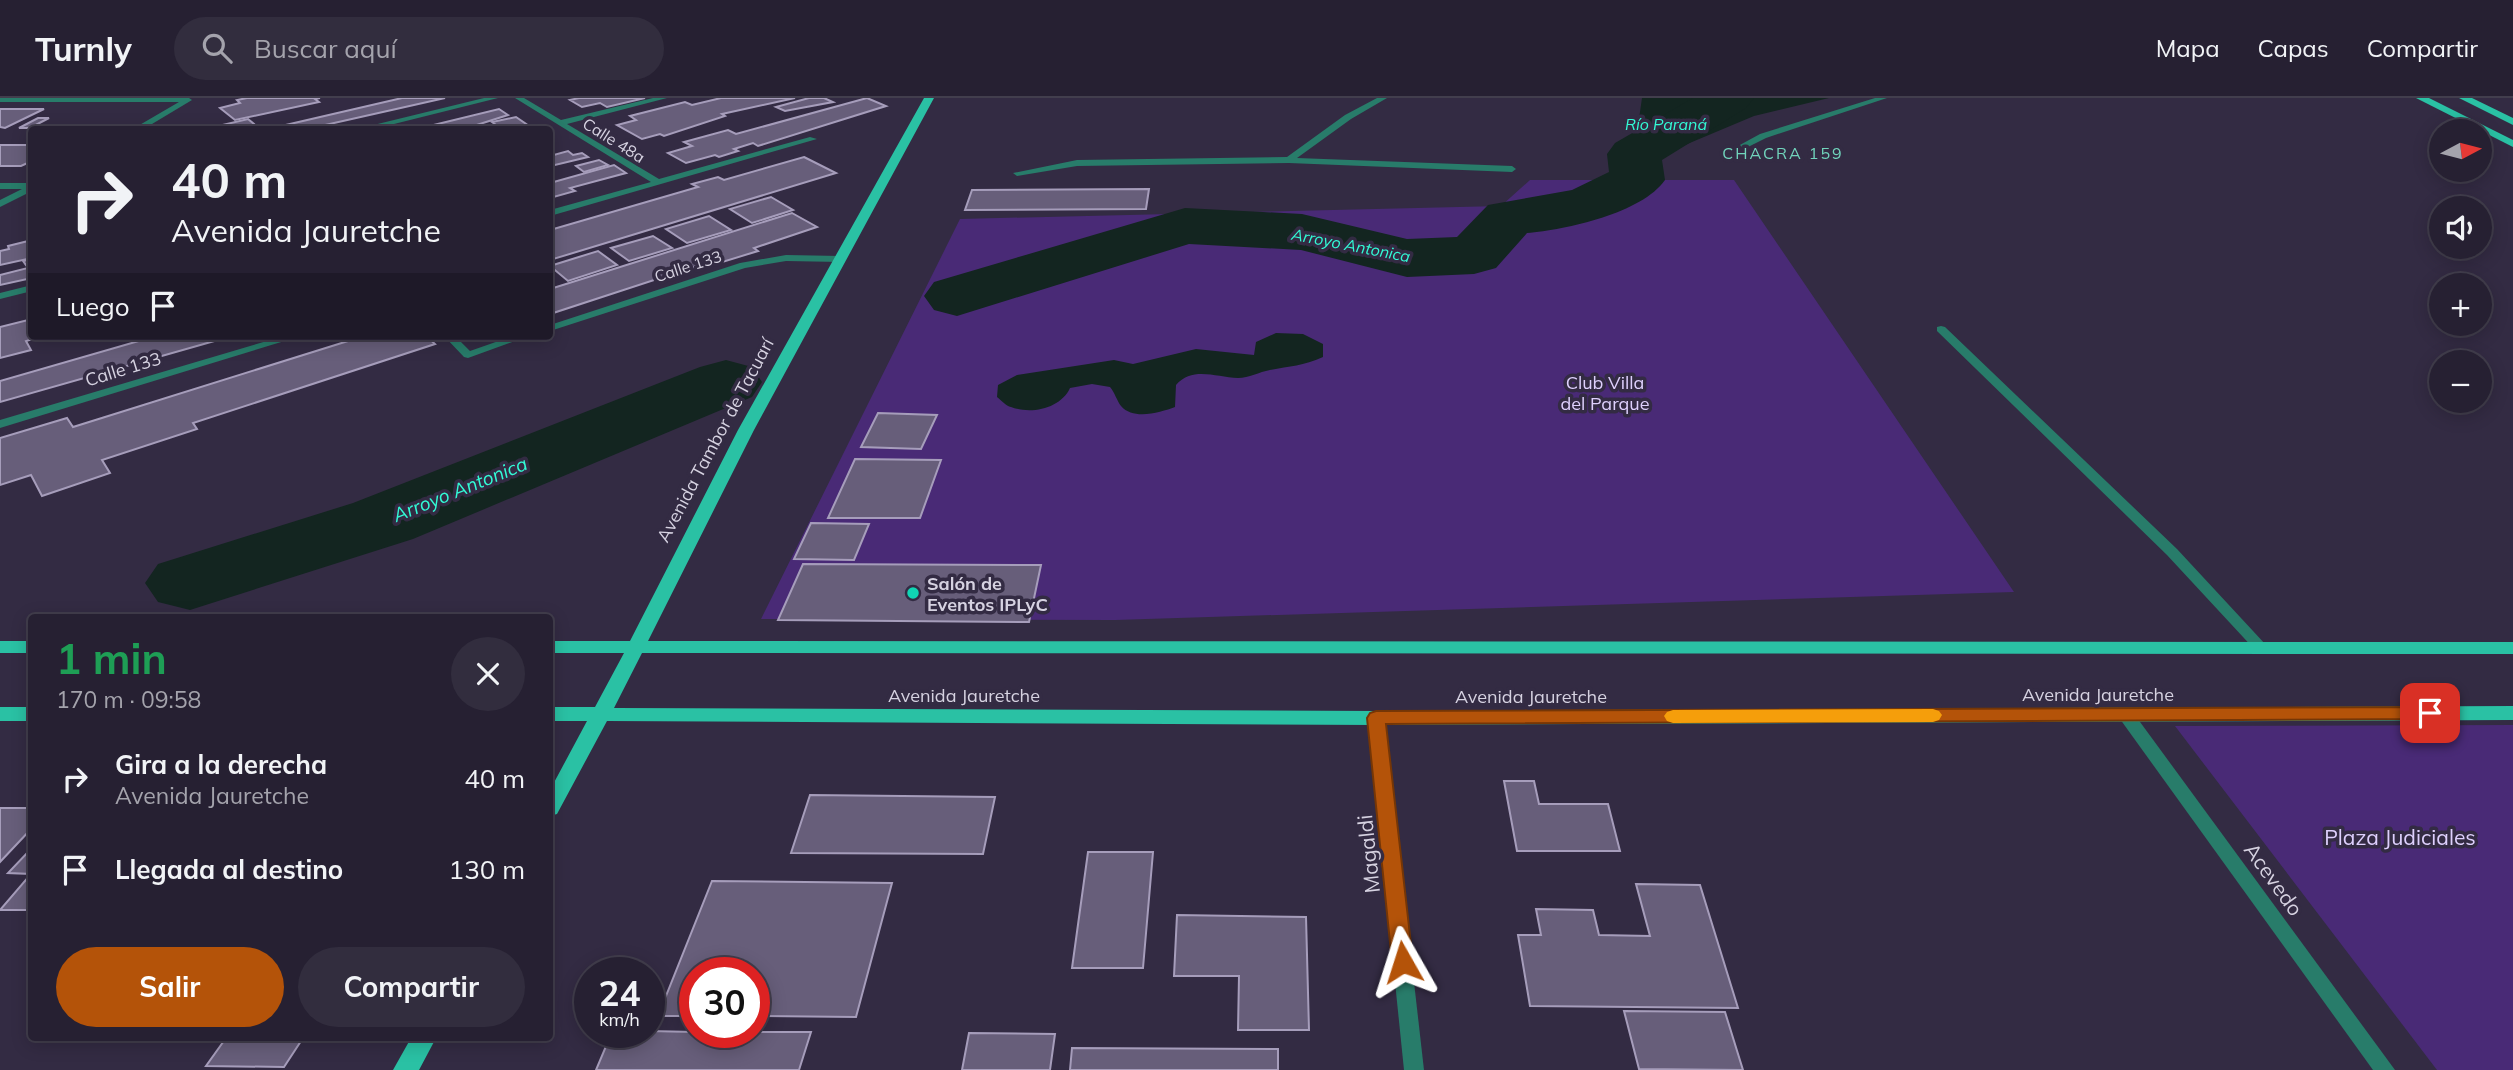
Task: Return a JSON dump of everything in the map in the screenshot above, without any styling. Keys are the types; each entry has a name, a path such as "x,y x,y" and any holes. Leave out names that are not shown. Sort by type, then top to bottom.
{"main road":[{"name":"Avenida Tambor de Tacuarí","path":"553,803 601,715 746,430 929,98"},
{"path":"2421,98 2513,144"},
{"path":"2464,98 2513,122"},
{"path":"0,647 28,647"},
{"path":"553,647 2513,648"},
{"name":"Avenida Jauretche","path":"553,714 1376,718 2513,713"},
{"path":"0,714 28,714"},
{"path":"406,1070 422,1041"}],"street":[{"path":"374,126 494,98"},
{"name":"Calle 48a","path":"519,98 659,183"},
{"path":"559,123 663,98"},
{"path":"1289,160 1348,117 1383,98"},
{"path":"1731,152 1763,135 1884,98"},
{"path":"0,100 190,99"},
{"path":"142,126 190,99"},
{"path":"553,212 813,139"},
{"path":"1017,173 1077,163 1289,160 1512,169"},
{"path":"0,186 28,186"},
{"path":"0,204 28,188"},
{"name":"Calle 133","path":"553,327 743,264 786,258 841,259"},
{"path":"0,296 28,289"},
{"path":"1941,329 2172,552 2261,648"},
{"name":"Calle 133","path":"0,424 283,340"},
{"path":"453,340 468,355 512,340"},
{"name":"Acevedo","path":"2126,715 2385,1070"},
{"name":"Magaldi","path":"1376,718 1414,1070"}],"green space":[{"name":"Club Villa del Parque","path":"1530,180 1734,180 2014,592 1115,620 761,619 960,219 1501,206"},
{"name":"Plaza Judiciales","path":"2513,725 2513,1070 2437,1070 2175,726"}],"water":[{"name":"Río Paraná","path":"1642,98 1829,98 1754,116 1673,150 1634,154"},
{"path":"1276,333 1303,334 1323,344 1323,357 1242,378 1205,374 1189,376 1176,385 1175,407 1148,414 1126,411 1110,387 1092,384 1070,388 1060,401 1037,410 1009,406 997,397 998,385 1017,375 1114,360 1133,364 1196,349 1254,355 1256,342"}],"building":[{"path":"320,98 315,99 319,102 235,120 220,108 240,103 237,100"},
{"path":"402,98 445,98 321,126 281,126"},
{"path":"645,98 607,107 600,103 582,107 570,100"},
{"path":"721,98 795,98 722,114 725,116 664,136 660,134 642,139 617,125 636,120 630,116 685,102 692,105"},
{"path":"809,98 824,98 833,102 785,111 776,107"},
{"path":"867,98 886,106 758,146 753,143 719,157 715,155 686,163 668,153 692,146 684,142 728,130 736,134"},
{"path":"0,109 44,109 5,128 0,127"},
{"path":"499,109 508,115 474,126 429,126"},
{"path":"516,117 529,126 498,126 492,122"},
{"path":"38,118 49,118 28,128 19,128"},
{"path":"248,119 256,126 218,126"},
{"path":"0,145 28,145 28,163 21,166 0,166"},
{"path":"568,151 573,155 582,153 588,157 555,165 553,155"},
{"path":"804,157 836,173 553,259 553,229 698,187 692,184 718,177 724,180"},
{"path":"599,160 608,165 584,172 576,166"},
{"path":"614,165 626,173 570,188 575,191 553,197 553,182"},
{"path":"1149,189 1146,209 965,210 972,190"},
{"path":"771,197 793,210 752,223 730,209"},
{"path":"792,213 817,227 754,248 758,251 716,264 712,261 553,313 553,288"},
{"path":"709,216 731,230 687,243 666,229"},
{"path":"653,236 672,248 629,261 611,248"},
{"path":"28,241 28,259 0,265 0,251 9,249 8,246"},
{"path":"598,251 617,265 568,281 553,268 553,265"},
{"path":"28,268 28,279 0,285 0,275"},
{"path":"28,320 29,340 26,341 31,350 0,358 0,327"},
{"path":"142,340 218,340 0,402 0,381"},
{"path":"351,340 430,340 435,344 193,423 197,429 102,460 110,473 42,496 31,475 0,485 0,438 67,418 73,427"},
{"path":"878,413 937,415 921,449 861,447"},
{"path":"855,459 941,460 920,518 828,518"},
{"path":"811,523 869,524 854,560 794,559"},
{"name":"Salón de Eventos IPLyC","path":"803,564 1041,565 1029,622 778,620"},
{"path":"1504,781 1534,781 1539,804 1608,804 1620,851 1517,851"},
{"path":"810,795 995,797 983,854 791,853"},
{"path":"0,808 28,808 28,832 0,862"},
{"path":"28,852 28,874 8,873"},
{"path":"1088,852 1153,852 1143,968 1072,968"},
{"path":"28,877 28,910 0,910"},
{"path":"712,881 892,883 856,1017 770,1016 770,957 682,957"},
{"path":"1636,884 1700,885 1738,1008 1530,1006 1518,935 1541,935 1536,909 1593,910 1599,935 1650,936"},
{"path":"1177,915 1306,917 1309,1030 1238,1030 1239,976 1174,976"},
{"path":"679,964 679,1016 665,1016 665,998"},
{"path":"1624,1011 1725,1012 1743,1070 1639,1069"},
{"path":"665,1031 679,1032 679,1048 770,1048 770,1032 811,1032 799,1070 596,1070 605,1048 665,1048"},
{"path":"969,1033 1055,1034 1050,1070 962,1070"},
{"path":"224,1041 301,1041 284,1067 206,1066"},
{"path":"1072,1048 1278,1049 1278,1070 1070,1070"}],"waterway":[{"name":"Arroyo Antonica","path":"957,296 1185,226 1302,232 1407,258 1474,255 1509,217 1544,214 1592,202 1637,180 1634,154 1729,98"},
{"name":"Arroyo Antonica","path":"190,583 383,521 726,382"}],"slow traffic":[{"path":"1673,716 1933,715"}],"place":[{"name":"Salón de Eventos IPLyC","path":"913,593"}],"district":[{"name":"CHACRA 159","path":"1783,153"}],"route":[{"path":"1403,962 1376,718 2430,713"}]}
